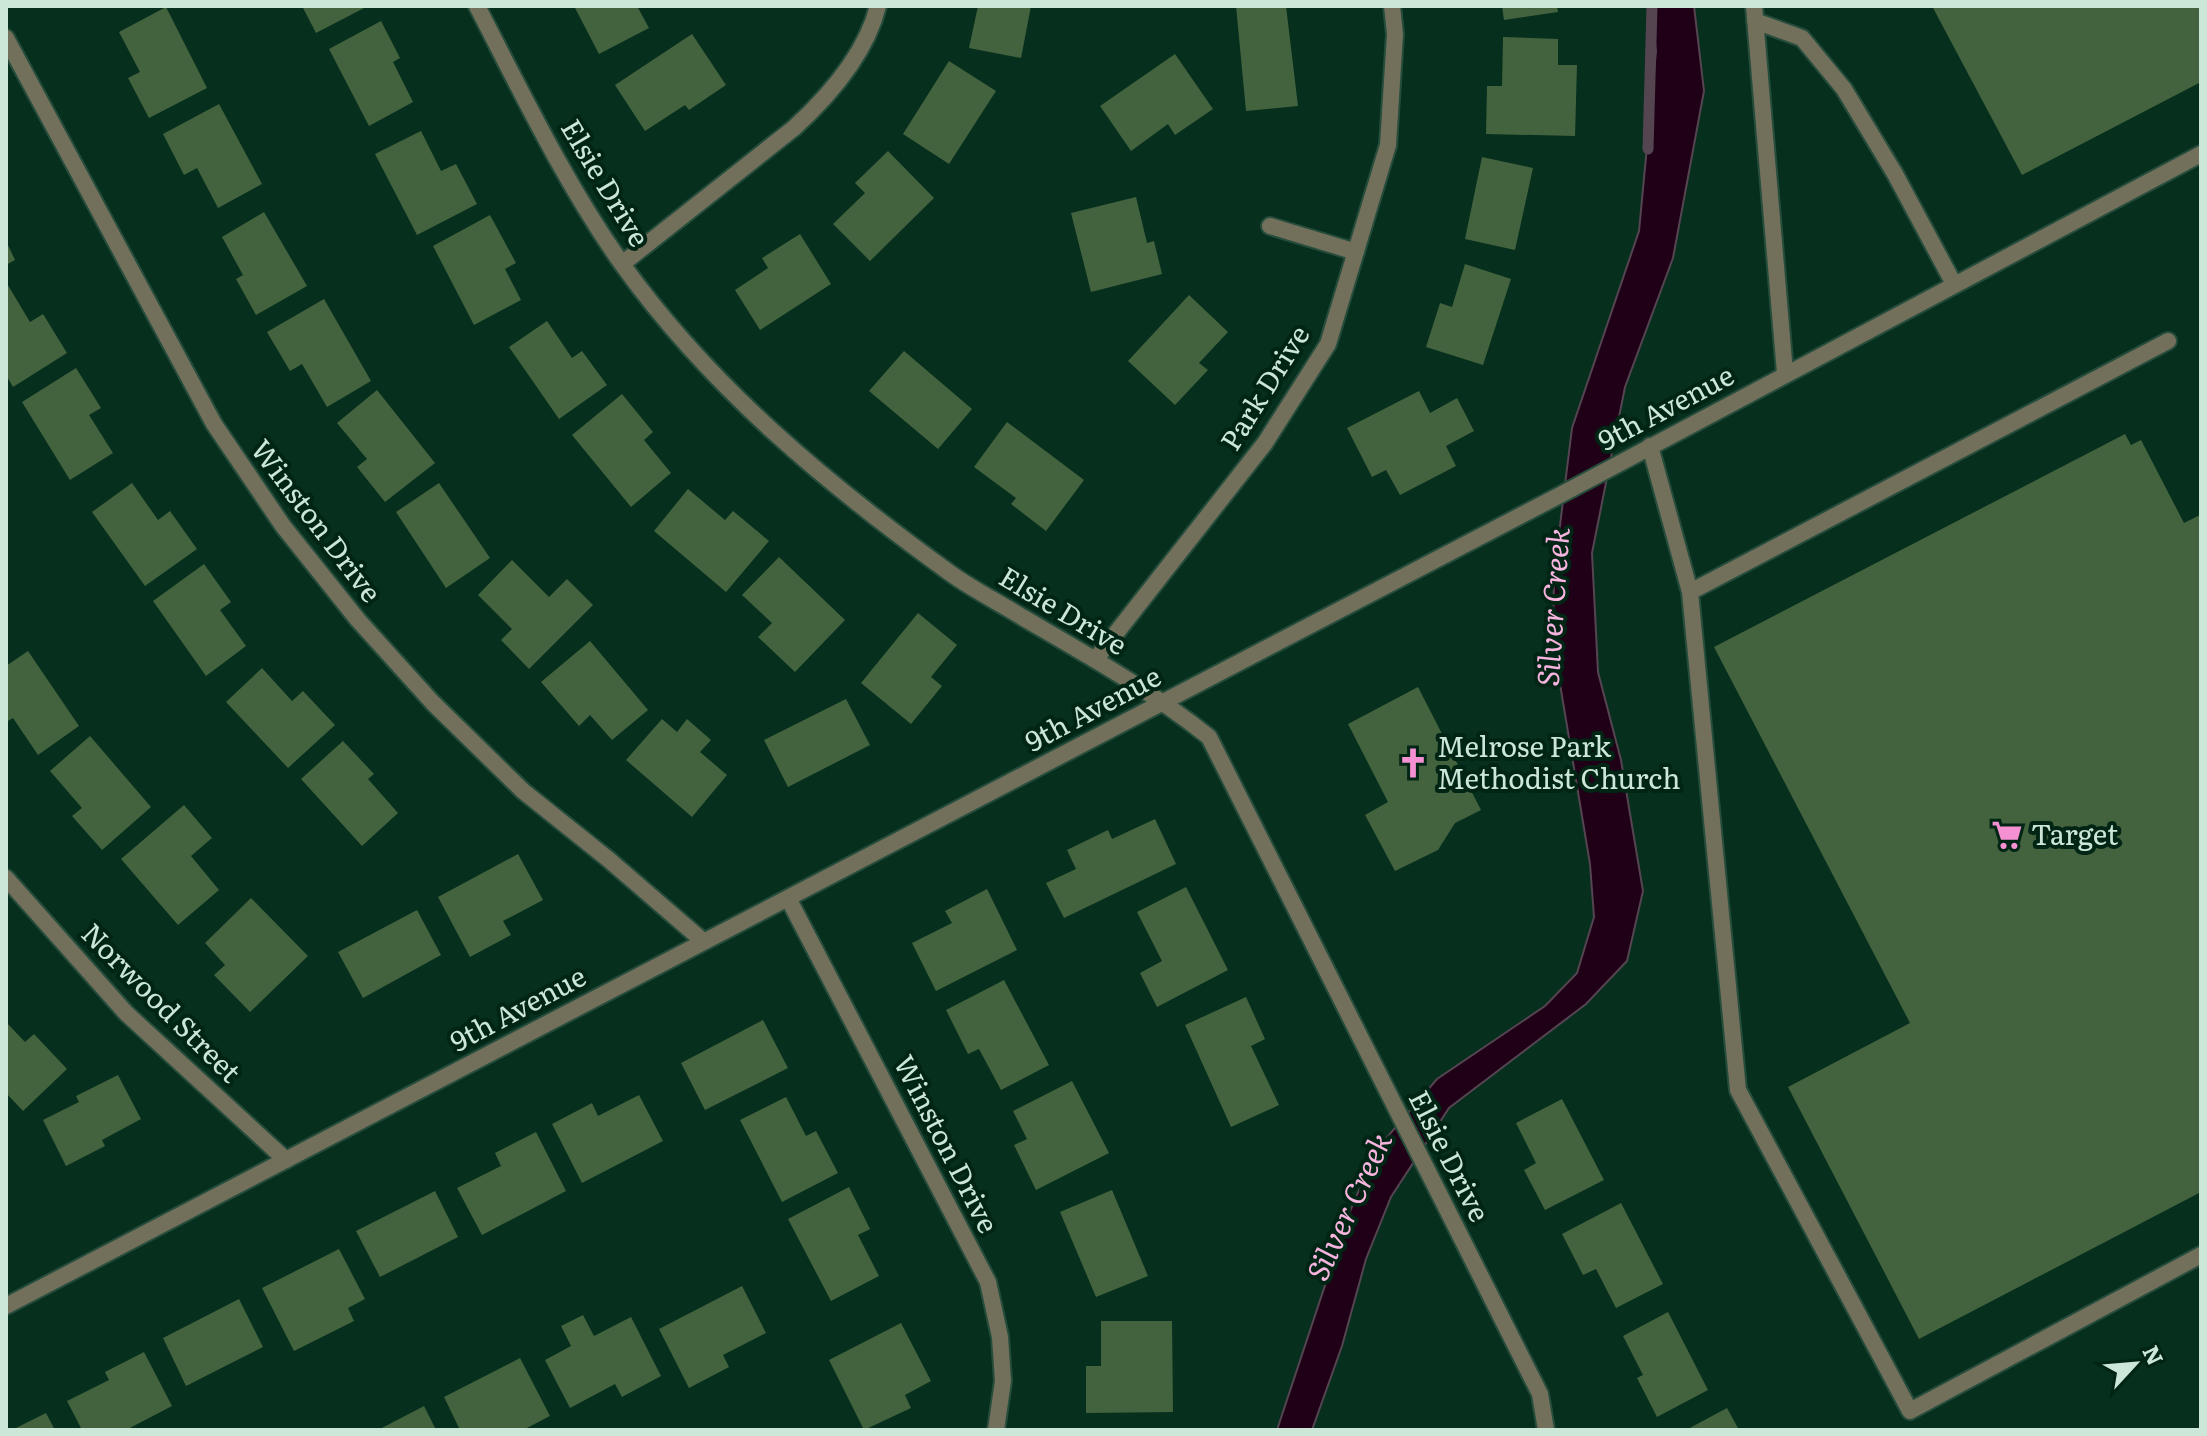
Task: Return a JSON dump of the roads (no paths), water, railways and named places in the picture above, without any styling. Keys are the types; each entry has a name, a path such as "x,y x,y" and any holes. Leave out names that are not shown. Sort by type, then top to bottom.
{"street":[{"name":"Elsie Drive","path":"477,6 561,164 622,264 683,342 743,405 816,470 952,575 1164,701 1209,737 1540,1394 1546,1430"},
{"path":"622,264 816,108 847,69 878,6"},
{"name":"Park Drive","path":"1095,660 1265,443 1328,344 1388,145 1395,34 1392,6"},
{"path":"1755,14 1802,38 1844,89 1895,174 1954,284"},
{"path":"1755,14 1785,373"},
{"name":"Winston Drive","path":"6,38 214,424 283,526 358,620 433,703 523,791 703,941"},
{"name":"9th Avenue","path":"6,1306 1560,495 2201,154"},
{"path":"1270,226 1356,252"},
{"path":"1690,592 2168,341"},
{"path":"1650,446 1690,592 1738,1090 1910,1411 2201,1255"},
{"name":"Norwood Street","path":"6,878 126,1013 286,1160"},
{"name":"Winston Drive","path":"788,898 988,1282 1000,1337 1003,1381 996,1430"}],"water":[{"path":"1651,6 1694,6 1704,91 1673,258 1625,387 1592,553 1598,672 1621,760 1643,891 1627,961 1586,1004 1449,1108 1391,1197 1366,1259 1342,1346 1312,1430 1277,1430 1348,1216 1376,1150 1437,1079 1545,1006 1577,973 1594,917 1590,864 1553,642 1554,574 1572,428 1639,231 1656,51"}],"waterway":[{"name":"Silver Creek","path":"1648,149 1652,6"}],"place":[{"name":"Melrose Park Methodist Church","path":"1413,763"},
{"name":"Target","path":"2007,835"}]}
